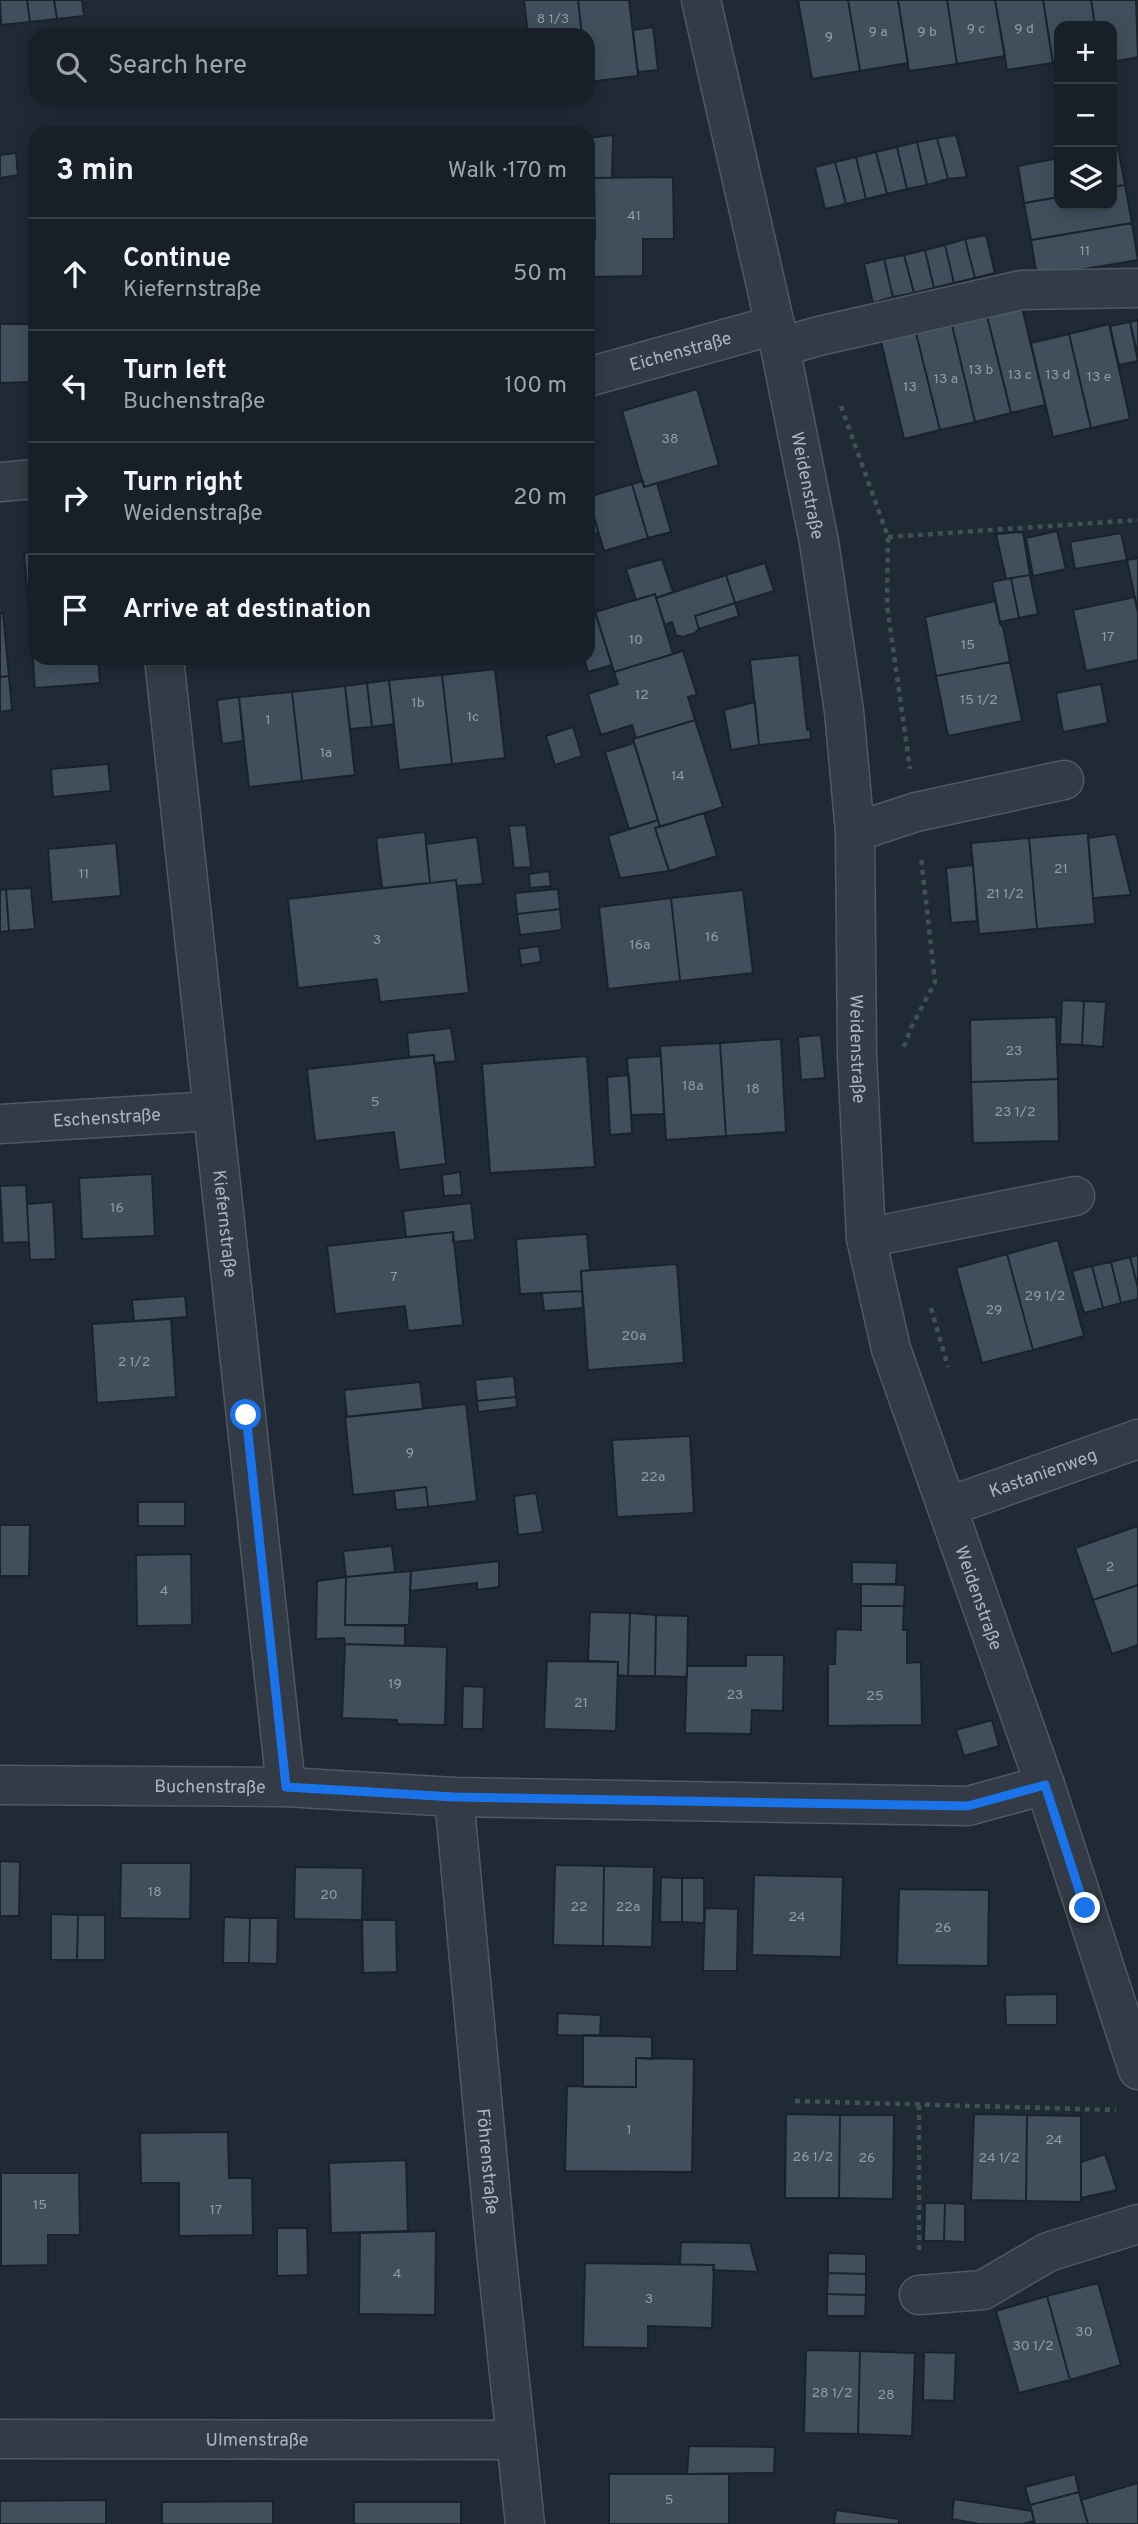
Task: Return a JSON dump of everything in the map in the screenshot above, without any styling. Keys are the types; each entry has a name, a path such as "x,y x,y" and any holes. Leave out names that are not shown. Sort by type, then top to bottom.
{"street":[{"name":"Weidenstraße","path":"701,0 777,336 819,542 844,711 855,832 857,1044 866,1238 891,1349 1045,1785 1138,2070"},
{"name":"Eichenstraße","path":"595,375 777,336 818,336 1021,290 1138,288"},
{"path":"0,482 28,480"},
{"name":"Kiefernstraße","path":"165,665 286,1787"},
{"path":"855,832 916,812 1064,780"},
{"name":"Eschenstraße","path":"0,1124 212,1111"},
{"path":"866,1238 1075,1196"},
{"name":"Kastanienweg","path":"947,1507 1138,1439"},
{"name":"Buchenstraße","path":"0,1785 286,1787 454,1797 968,1806 1045,1785"},
{"name":"Föhrenstraße","path":"454,1797 525,2524"},
{"path":"919,2295 983,2290 1048,2252 1138,2224"},
{"name":"Ulmenstraße","path":"0,2439 516,2440"}],"path":[{"path":"888,537 1138,520"},
{"path":"795,2101 1124,2110"},
{"path":"919,2104 919,2295"}],"building":[{"path":"0,0 27,0 30,22 1,25"},
{"path":"27,0 54,0 57,19 30,22"},
{"path":"54,0 82,0 84,16 57,19"},
{"path":"524,0 578,0 581,28 527,28"},
{"path":"578,0 629,0 638,76 595,81 595,28 581,28"},
{"path":"798,0 848,0 860,71 812,79"},
{"path":"848,0 898,0 908,63 860,71"},
{"path":"898,0 947,0 957,64 909,71"},
{"path":"947,0 995,0 1005,56 957,64"},
{"path":"995,0 1043,0 1053,63 1007,70"},
{"path":"1043,0 1091,0 1094,21 1054,21 1053,63"},
{"path":"1091,0 1136,0 1138,57 1117,61 1117,21 1094,21"},
{"path":"653,27 658,70 638,72 633,30"},
{"path":"613,135 612,178 595,178 595,137"},
{"path":"956,135 967,177 948,179 937,138"},
{"path":"937,138 948,179 927,185 917,142"},
{"path":"917,142 927,185 907,189 897,147"},
{"path":"897,147 907,189 887,194 876,152"},
{"path":"1117,148 1125,185 1117,186"},
{"path":"876,152 887,194 866,199 856,157"},
{"path":"16,153 18,175 0,178 0,155"},
{"path":"856,157 866,199 846,204 835,162"},
{"path":"1054,159 1054,198 1024,203 1018,166"},
{"path":"835,162 846,204 825,209 815,167"},
{"path":"673,177 674,239 643,239 643,276 595,277 595,178"},
{"path":"1125,185 1132,223 1031,240 1024,203 1054,198 1054,210 1117,210 1117,186"},
{"path":"1132,223 1138,260 1037,277 1031,240"},
{"path":"986,235 995,273 975,278 965,239"},
{"path":"965,239 975,278 954,283 945,245"},
{"path":"945,245 954,283 934,288 925,250"},
{"path":"925,250 934,288 914,293 904,255"},
{"path":"904,255 914,293 893,297 884,259"},
{"path":"884,259 893,297 873,303 864,264"},
{"path":"1022,307 1045,405 1011,413 987,316"},
{"path":"987,316 1011,413 975,422 952,325"},
{"path":"1138,320 1138,356 1130,322"},
{"path":"1130,322 1138,361 1119,365 1110,326"},
{"path":"0,324 28,324 28,382 0,383"},
{"path":"1109,324 1130,419 1091,428 1069,334"},
{"path":"952,325 975,422 940,430 916,333"},
{"path":"916,333 940,430 904,439 881,341"},
{"path":"1069,334 1091,428 1053,437 1031,343"},
{"path":"697,389 719,465 644,487 622,411"},
{"path":"643,481 644,487 657,483 671,532 648,538 632,484"},
{"path":"632,484 648,538 604,551 595,521 595,495"},
{"path":"1057,531 1066,569 1033,576 1026,538"},
{"path":"1023,532 1030,575 1006,579 996,534"},
{"path":"1121,533 1127,560 1075,569 1070,542"},
{"path":"24,553 28,553 28,598"},
{"path":"1138,558 1138,613 1127,560"},
{"path":"662,559 673,592 656,598 655,594 636,600 626,569"},
{"path":"765,563 774,591 735,603 726,575"},
{"path":"726,575 735,603 695,616 699,629 683,637 676,635 672,622 665,625 656,598"},
{"path":"1030,575 1038,614 1019,618 1011,578"},
{"path":"1011,578 1019,618 1000,622 992,582"},
{"path":"655,594 673,654 614,672 595,612"},
{"path":"1135,597 1138,613 1138,660 1086,671 1073,610"},
{"path":"995,601 1010,662 936,676 925,617"},
{"path":"735,603 739,616 699,629 695,616"},
{"path":"0,613 3,613 9,676 0,677"},
{"path":"595,615 612,665 588,672 586,665 595,665"},
{"path":"683,651 697,695 688,697 695,720 636,738 632,725 601,735 588,694 618,684 614,672"},
{"path":"799,655 807,730 810,729 811,739 759,745 750,660"},
{"path":"1010,662 1022,721 948,736 936,676"},
{"path":"33,665 99,665 100,683 35,688"},
{"path":"495,669 505,758 452,764 442,675"},
{"path":"442,675 452,764 399,770 389,680"},
{"path":"9,676 12,710 0,712 0,677"},
{"path":"389,680 394,724 372,727 367,683"},
{"path":"367,683 372,727 350,729 345,686"},
{"path":"1101,684 1108,723 1063,732 1056,693"},
{"path":"345,686 355,775 302,781 292,692"},
{"path":"292,692 302,781 249,787 239,697"},
{"path":"239,697 243,741 222,744 217,700"},
{"path":"755,702 759,745 731,750 724,710"},
{"path":"695,720 723,807 660,827 633,739"},
{"path":"573,727 582,756 555,765 546,736"},
{"path":"634,743 658,820 629,829 605,752"},
{"path":"108,764 111,791 53,797 51,769"},
{"path":"704,813 717,856 669,871 655,828"},
{"path":"658,820 660,827 655,828 669,871 620,878 608,836"},
{"path":"526,825 531,867 514,868 509,826"},
{"path":"425,832 430,883 382,888 376,838"},
{"path":"1088,833 1095,924 1037,929 1029,838"},
{"path":"1116,834 1131,895 1093,898 1088,838"},
{"path":"477,837 483,884 457,886 456,880 430,883 426,844"},
{"path":"1029,838 1037,929 979,934 971,843"},
{"path":"116,843 121,896 52,902 48,849"},
{"path":"973,865 977,921 951,923 946,868"},
{"path":"549,871 551,886 530,888 529,874"},
{"path":"456,880 469,993 380,1002 377,979 298,988 288,899"},
{"path":"31,888 35,929 9,931 6,889"},
{"path":"6,889 9,931 0,932 0,890"},
{"path":"558,889 560,909 517,914 515,893"},
{"path":"743,890 753,973 680,981 671,898"},
{"path":"671,898 680,981 608,989 599,907"},
{"path":"560,909 562,930 520,935 517,914"},
{"path":"539,946 541,962 521,965 519,949"},
{"path":"1062,1000 1084,1001 1082,1045 1060,1044"},
{"path":"1084,1001 1106,1002 1103,1047 1082,1045"},
{"path":"1056,1017 1058,1079 971,1082 970,1020"},
{"path":"451,1028 456,1061 434,1063 434,1055 409,1057 407,1033"},
{"path":"821,1035 825,1078 801,1080 798,1037"},
{"path":"781,1039 786,1132 726,1136 720,1043"},
{"path":"720,1043 726,1136 666,1140 660,1046"},
{"path":"434,1055 446,1164 399,1170 394,1132 315,1141 307,1069"},
{"path":"587,1056 595,1167 490,1173 482,1064"},
{"path":"661,1056 664,1114 631,1115 627,1058"},
{"path":"629,1075 632,1133 610,1135 607,1077"},
{"path":"1058,1079 1059,1141 973,1143 971,1082"},
{"path":"460,1172 462,1195 444,1196 442,1175"},
{"path":"152,1174 155,1236 82,1239 79,1178"},
{"path":"26,1185 29,1242 3,1243 0,1186"},
{"path":"53,1202 56,1259 30,1260 27,1204"},
{"path":"471,1203 475,1240 453,1242 453,1232 406,1237 403,1211"},
{"path":"453,1232 463,1325 408,1331 405,1306 335,1314 327,1246"},
{"path":"587,1234 590,1270 581,1271 582,1291 520,1294 516,1239"},
{"path":"1058,1240 1084,1336 1033,1350 1007,1254"},
{"path":"1007,1254 1033,1350 982,1363 956,1268"},
{"path":"1138,1255 1138,1288 1130,1257"},
{"path":"1130,1257 1138,1299 1121,1303 1111,1262"},
{"path":"1111,1262 1121,1303 1103,1308 1092,1266"},
{"path":"677,1264 684,1363 588,1370 581,1271"},
{"path":"1092,1266 1103,1308 1084,1313 1072,1271"},
{"path":"582,1291 583,1308 544,1311 542,1293"},
{"path":"185,1296 187,1317 134,1321 132,1300"},
{"path":"171,1319 176,1397 97,1403 92,1324"},
{"path":"514,1376 516,1397 477,1401 475,1380"},
{"path":"420,1382 423,1409 347,1417 344,1390"},
{"path":"516,1397 517,1407 478,1412 477,1401"},
{"path":"466,1404 477,1501 428,1507 426,1487 353,1495 345,1417"},
{"path":"690,1436 694,1513 617,1517 612,1440"},
{"path":"426,1487 428,1507 396,1510 394,1491"},
{"path":"536,1493 543,1532 518,1535 514,1496"},
{"path":"138,1502 185,1502 185,1526 138,1526"},
{"path":"0,1525 30,1525 29,1576 0,1576"},
{"path":"1138,1526 1138,1585 1093,1600 1075,1548"},
{"path":"392,1546 395,1572 346,1577 343,1551"},
{"path":"191,1554 192,1625 137,1626 136,1555"},
{"path":"499,1561 499,1587 477,1590 477,1583 410,1591 411,1571"},
{"path":"852,1562 897,1563 896,1584 852,1584"},
{"path":"411,1571 409,1625 345,1625 346,1577"},
{"path":"346,1577 345,1625 405,1626 405,1646 345,1644 344,1638 316,1639 317,1581"},
{"path":"861,1584 905,1585 904,1606 861,1606"},
{"path":"1138,1585 1138,1645 1112,1654 1093,1600"},
{"path":"861,1606 904,1606 903,1630 907,1630 907,1663 921,1662 922,1725 828,1726 828,1664 835,1664 836,1629 861,1630"},
{"path":"590,1612 630,1613 628,1676 618,1675 618,1662 588,1661"},
{"path":"630,1613 656,1615 655,1676 628,1676"},
{"path":"656,1615 688,1616 687,1677 655,1676"},
{"path":"345,1644 447,1647 445,1725 397,1724 397,1720 342,1718"},
{"path":"746,1655 784,1655 783,1711 752,1710 751,1734 685,1733 687,1666 746,1666"},
{"path":"547,1661 618,1662 616,1731 544,1729"},
{"path":"463,1686 484,1687 483,1729 462,1729"},
{"path":"992,1720 999,1746 964,1756 956,1730"},
{"path":"0,1861 20,1862 19,1916 0,1916"},
{"path":"121,1863 191,1863 190,1919 120,1918"},
{"path":"555,1865 604,1866 603,1946 553,1945"},
{"path":"604,1866 654,1867 652,1947 603,1946"},
{"path":"295,1867 363,1868 362,1920 294,1919"},
{"path":"754,1875 843,1877 841,1957 752,1955"},
{"path":"661,1877 682,1878 682,1922 660,1922"},
{"path":"682,1878 704,1878 704,1923 682,1922"},
{"path":"899,1889 989,1890 988,1966 897,1965"},
{"path":"705,1908 738,1909 737,1971 703,1971"},
{"path":"51,1914 78,1915 77,1960 51,1960"},
{"path":"78,1915 105,1915 105,1960 77,1960"},
{"path":"224,1917 250,1918 249,1963 223,1963"},
{"path":"250,1918 278,1918 277,1964 249,1963"},
{"path":"362,1920 396,1920 397,1972 363,1973"},
{"path":"1057,1994 1057,2025 1006,2025 1005,1995"},
{"path":"558,2013 601,2015 600,2036 557,2035"},
{"path":"583,2035 652,2037 652,2059 636,2058 636,2087 583,2087"},
{"path":"636,2058 694,2059 692,2172 565,2171 567,2086 636,2087"},
{"path":"786,2114 840,2115 839,2198 785,2198"},
{"path":"974,2114 1027,2115 1026,2201 971,2200"},
{"path":"840,2115 894,2115 893,2199 839,2198"},
{"path":"1027,2115 1081,2116 1081,2202 1026,2201"},
{"path":"228,2132 229,2178 252,2178 253,2235 179,2236 179,2183 141,2183 140,2133"},
{"path":"1105,2154 1117,2190 1081,2198 1081,2162"},
{"path":"406,2160 408,2231 331,2233 329,2163"},
{"path":"1,2173 79,2173 80,2235 48,2235 48,2265 1,2266"},
{"path":"925,2203 945,2203 944,2241 924,2241"},
{"path":"945,2203 965,2204 965,2242 944,2241"},
{"path":"277,2228 307,2228 308,2275 277,2276"},
{"path":"436,2231 435,2315 359,2314 360,2233"},
{"path":"681,2242 750,2243 758,2272 713,2270 714,2265 680,2265"},
{"path":"828,2253 866,2254 866,2274 828,2273"},
{"path":"585,2263 714,2265 712,2328 648,2326 648,2348 583,2347"},
{"path":"828,2273 866,2274 866,2295 827,2294"},
{"path":"1098,2283 1121,2365 1070,2380 1047,2296"},
{"path":"827,2294 866,2295 865,2316 827,2316"},
{"path":"1047,2296 1070,2380 1019,2393 996,2311"},
{"path":"806,2350 860,2351 858,2434 804,2433"},
{"path":"860,2351 915,2353 912,2436 858,2434"},
{"path":"924,2352 956,2353 954,2401 923,2400"},
{"path":"689,2446 775,2447 774,2473 687,2474"},
{"path":"609,2474 729,2474 729,2524 609,2524"},
{"path":"1075,2474 1079,2492 1030,2505 1025,2487"},
{"path":"1138,2483 1138,2524 1088,2524 1081,2500"},
{"path":"1079,2492 1088,2524 1035,2524 1030,2505"},
{"path":"954,2499 1032,2511 1034,2521 1023,2524 979,2524 952,2519"},
{"path":"106,2500 106,2524 0,2524 0,2501"},
{"path":"273,2501 273,2524 162,2524 162,2502"},
{"path":"354,2502 461,2502 461,2524 354,2524"},
{"path":"836,2510 899,2519 899,2524 834,2524"}],"route":[{"path":"246,1415 286,1787 454,1797 968,1806 1045,1785 1085,1908"}]}
